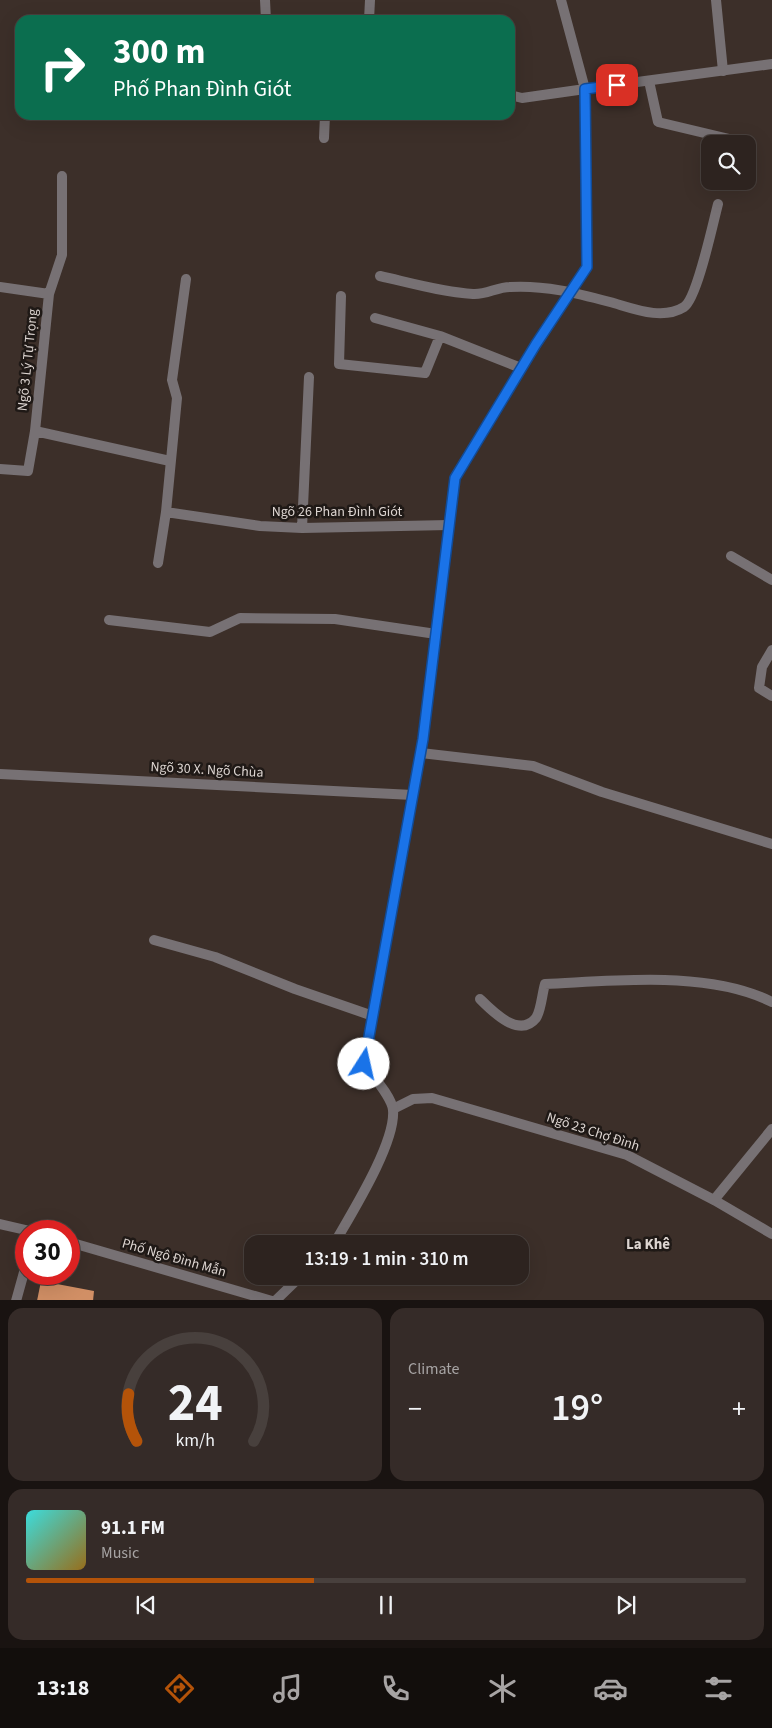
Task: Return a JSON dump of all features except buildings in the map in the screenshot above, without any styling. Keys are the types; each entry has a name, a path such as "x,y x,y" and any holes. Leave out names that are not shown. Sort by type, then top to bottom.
{"street":[{"path":"265,0 266,15"},
{"path":"369,15 370,0"},
{"path":"339,1235 364,1192 390,1133 393,1109 382,1088 364,1064 421,754 455,478 521,368 587,267 585,89 561,0"},
{"path":"716,0 723,70"},
{"path":"515,97 522,98 772,64"},
{"path":"649,81 658,122 713,135"},
{"path":"324,138 325,120"},
{"path":"49,294 62,255 62,176"},
{"path":"380,276 475,294 488,293 503,287 532,286 571,292 648,312 660,313 685,306 694,293 718,204"},
{"path":"158,563 166,512 177,398 172,380 186,279"},
{"name":"Ngõ 3 Lý Tự Trọng","path":"0,287 49,294 35,431 170,461"},
{"path":"342,296 339,364 425,373 440,336"},
{"path":"375,318 440,336 521,368"},
{"path":"302,528 309,377"},
{"path":"0,469 28,471 35,431"},
{"name":"Ngõ 26 Phan Đình Giót","path":"166,512 260,526 302,528 449,525"},
{"path":"731,556 772,580"},
{"path":"109,620 210,632 240,618 335,619 436,634"},
{"path":"772,650 762,667 759,688 772,696"},
{"path":"421,754 533,766 602,792 772,844"},
{"name":"Ngõ 30 X. Ngõ Chùa","path":"0,774 413,795"},
{"path":"154,940 215,957 294,989 373,1016"},
{"path":"480,999 502,1019 517,1025 530,1023 537,1017 544,984 642,979 723,985 772,1002"},
{"name":"Ngõ 23 Chợ Đình","path":"393,1109 413,1099 432,1098 627,1154 714,1200 772,1234"},
{"path":"714,1200 772,1129"},
{"path":"0,1224 15,1228"},
{"name":"Phố Ngô Đình Mẫn","path":"80,1245 273,1300"},
{"path":"16,1300 20,1285"},
{"path":"273,1300 290,1285"}],"district":[{"name":"La Khê","path":"648,1244"}],"route":[{"path":"364,1064 423,739 455,478 536,344 587,267 585,89 617,85"}]}
